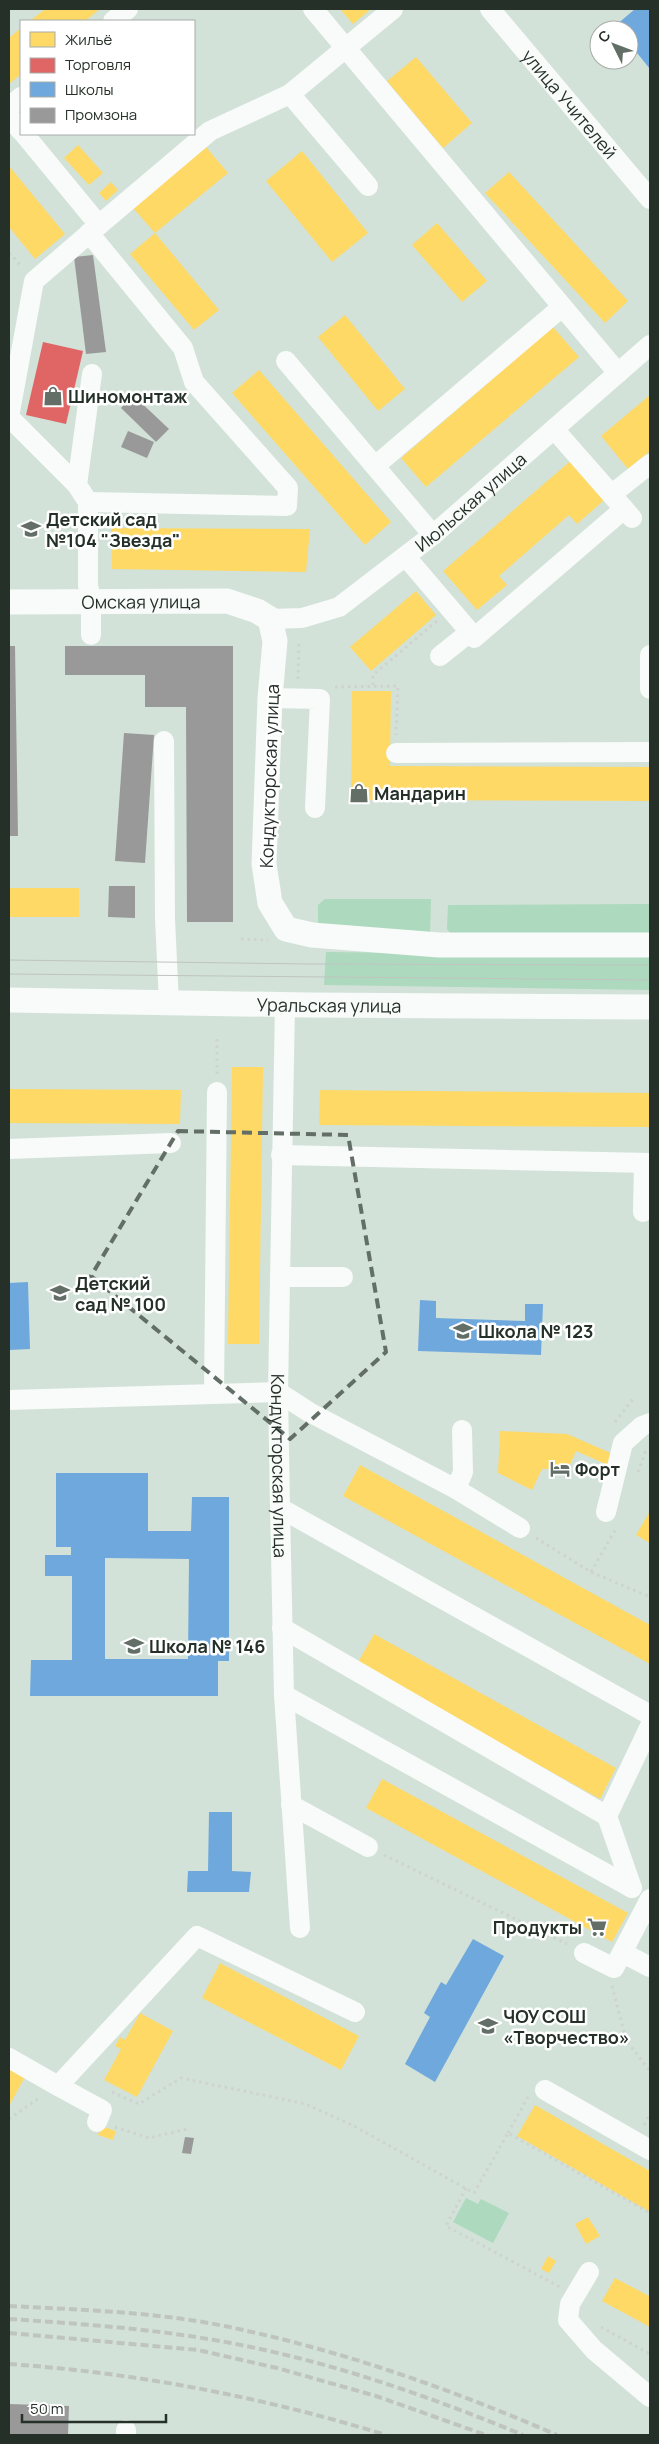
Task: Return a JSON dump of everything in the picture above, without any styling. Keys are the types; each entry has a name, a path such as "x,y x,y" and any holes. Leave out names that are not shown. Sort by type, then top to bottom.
{"main road":[{"name":"Омская улица","path":"9,602 227,601 257,611 270,619"},
{"name":"Кондукторская улица","path":"270,619 275,641 270,698 264,864 270,903 278,934"},
{"path":"278,934 439,945 650,945"},
{"name":"Уральская улица","path":"9,1000 650,1007"}],"street":[{"path":"114,20 128,9"},
{"path":"313,9 618,373"},
{"path":"24,135 94,229 183,348 194,382 288,488 287,506 82,494 9,417 34,281 94,229 210,131 290,94 392,9"},
{"name":"улица Учителей","path":"490,9 650,199"},
{"path":"290,94 368,186"},
{"path":"9,108 20,98"},
{"path":"9,116 20,130"},
{"path":"375,466 562,307"},
{"name":"Июльская улица","path":"270,619 302,618 340,607 433,535 650,345"},
{"path":"286,361 433,535"},
{"path":"91,635 91,602 88,585 82,494 92,374"},
{"path":"554,429 623,507"},
{"path":"406,557 474,638 623,507 650,464"},
{"path":"440,656 470,632"},
{"path":"650,655 650,688"},
{"path":"270,698 320,699 315,808"},
{"path":"164,741 165,919 169,1003"},
{"path":"396,753 650,752"},
{"name":"Кондукторская улица","path":"285,1004 278,1392 284,1695 300,1928"},
{"path":"214,1394 217,1092"},
{"path":"9,1149 171,1143"},
{"path":"281,1156 647,1163 643,1212"},
{"path":"280,1277 343,1277"},
{"path":"9,1400 278,1392 310,1412 456,1489 520,1528"},
{"path":"606,1512 623,1443 642,1426 650,1423"},
{"path":"456,1489 463,1472 462,1430"},
{"path":"280,1508 650,1716"},
{"path":"282,1628 607,1816 632,1888 284,1695"},
{"path":"607,1816 650,1726"},
{"path":"291,1805 368,1847"},
{"path":"584,1953 614,1968 650,1899"},
{"path":"58,2086 197,1936 355,2012"},
{"path":"623,1953 650,1967"},
{"path":"9,2058 102,2110 97,2122"},
{"path":"545,2090 650,2150"},
{"path":"589,2272 570,2304 568,2320 594,2350 650,2397"}],"path":[{"path":"373,685 373,675 450,610"},
{"path":"298,689 299,642"},
{"path":"333,687 398,686 396,753"},
{"path":"241,939 278,934"},
{"path":"217,1039 217,1092"},
{"path":"520,1528 592,1572 650,1597"},
{"path":"368,1847 584,1953"},
{"path":"602,1962 612,1984 626,2040 650,2071"},
{"path":"106,2089 138,2104 181,2078 306,2104 354,2126 474,2193 536,2084 545,2090"},
{"path":"9,2119 58,2086"},
{"path":"97,2122 149,2138 186,2129"},
{"path":"508,2133 650,2213"},
{"path":"466,2188 446,2226 576,2295"},
{"path":"592,2323 650,2354"}],"highlighted area":[{"path":"178,1131 348,1135 386,1352 290,1439 91,1276"}],"green space":[{"path":"325,899 431,899 430,934 318,928 318,905"},
{"path":"650,904 650,935 451,934 447,929 448,905"},
{"path":"326,952 650,956 650,990 324,985"},
{"path":"466,2198 478,2204 481,2199 509,2213 493,2243 453,2222"}],"building: Жильё":[{"path":"45,9 100,9 86,20 31,20"},
{"path":"340,9 371,9 353,24"},
{"path":"20,29 20,75 9,84 9,38"},
{"path":"416,57 472,123 443,148 387,81"},
{"path":"78,145 103,173 89,185 64,158"},
{"path":"206,147 228,173 155,233 133,208"},
{"path":"302,151 368,233 332,262 266,181"},
{"path":"9,166 65,234 35,259 9,227"},
{"path":"509,172 628,301 605,323 485,193"},
{"path":"111,182 118,190 106,201 99,193"},
{"path":"437,223 487,281 462,302 412,245"},
{"path":"155,233 219,310 194,330 130,254"},
{"path":"345,315 405,389 378,411 318,337"},
{"path":"553,327 579,357 426,487 401,458"},
{"path":"259,370 391,522 365,545 232,393"},
{"path":"650,395 650,451 628,469 601,436"},
{"path":"575,457 609,496 577,524 569,515 499,576 507,585 477,610 443,571"},
{"path":"111,528 310,529 306,572 112,569"},
{"path":"416,591 436,615 371,671 350,647"},
{"path":"352,691 391,691 390,766 650,767 650,801 351,800"},
{"path":"9,888 79,888 79,917 9,917"},
{"path":"232,1067 263,1067 259,1344 228,1344"},
{"path":"9,1089 181,1090 180,1124 9,1123"},
{"path":"320,1090 650,1093 650,1127 319,1125"},
{"path":"500,1431 567,1434 613,1454 608,1465 576,1451 568,1469 542,1469 532,1490 498,1473"},
{"path":"360,1465 650,1625 650,1664 343,1496"},
{"path":"650,1511 650,1543 636,1535"},
{"path":"374,1634 616,1768 600,1799 357,1664"},
{"path":"382,1779 628,1913 612,1942 366,1808"},
{"path":"220,1963 359,2036 341,2070 202,1998"},
{"path":"140,2013 173,2031 137,2097 104,2080 121,2049 115,2046 120,2037 125,2040"},
{"path":"9,2066 26,2075 9,2106"},
{"path":"535,2105 650,2171 650,2212 517,2136"},
{"path":"101,2126 116,2131 113,2140 98,2135"},
{"path":"588,2217 600,2236 586,2244 575,2224"},
{"path":"548,2256 556,2261 549,2273 541,2269"},
{"path":"615,2278 649,2296 650,2293 650,2327 602,2301"}],"building: Торговля":[{"path":"43,342 83,351 66,424 26,415"}],"building: Школы":[{"path":"635,9 650,9 650,69 639,55 639,20 622,20"},
{"path":"28,1282 30,1349 9,1350 9,1283"},
{"path":"420,1300 436,1301 436,1318 525,1321 525,1304 543,1304 541,1355 418,1351"},
{"path":"56,1473 148,1473 148,1531 191,1531 192,1497 229,1497 229,1661 218,1661 218,1696 30,1696 31,1660 72,1660 72,1576 45,1576 45,1555 71,1555 71,1547 56,1547","holes":["105,1558 189,1559 188,1659 105,1659"]},
{"path":"209,1812 232,1812 232,1871 251,1872 249,1892 187,1892 188,1871 208,1871"},
{"path":"473,1939 504,1956 435,2082 405,2064 430,2017 424,2013 441,1982 446,1985"}],"building: Промзона":[{"path":"93,255 106,352 86,354 74,257"},
{"path":"133,395 169,429 156,442 121,408"},
{"path":"128,431 154,442 147,458 121,447"},
{"path":"9,646 15,646 18,836 9,836"},
{"path":"65,646 233,646 233,922 187,922 186,707 145,707 145,675 65,675"},
{"path":"124,733 154,735 145,863 115,861"},
{"path":"109,886 135,886 135,918 108,917"},
{"path":"185,2137 194,2138 191,2154 182,2153"},
{"path":"9,2404 69,2406 68,2435 9,2435"}],"tram line":[{"path":"9,960 310,964 650,965"},
{"path":"9,974 650,980"}],"railway":[{"path":"9,2306 122,2312 179,2318 234,2328 317,2349 398,2374 518,2418 557,2435"},
{"path":"9,2319 148,2331 203,2338 268,2351 343,2370 416,2394 523,2435"},
{"path":"9,2333 198,2350 277,2368 376,2396 486,2435"},
{"path":"9,2364 152,2380 293,2409 386,2435"}],"place":[{"name":"Шиномонтаж","path":"53,396"},
{"name":"Детский сад №104 \"Звезда\"","path":"31,529"},
{"name":"Мандарин","path":"359,793"},
{"name":"Детский сад № 100","path":"60,1293"},
{"name":"Школа № 123","path":"463,1331"},
{"name":"Форт","path":"560,1469"},
{"name":"Школа № 146","path":"134,1646"},
{"name":"Продукты","path":"597,1927"},
{"name":"ЧОУ СОШ «Творчество»","path":"488,2026"}]}
